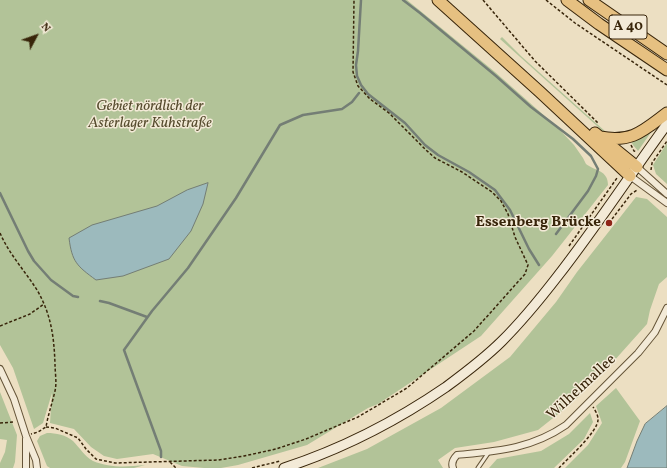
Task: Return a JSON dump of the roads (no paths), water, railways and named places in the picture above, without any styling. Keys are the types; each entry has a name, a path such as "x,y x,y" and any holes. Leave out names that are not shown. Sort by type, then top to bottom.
{"highway":[{"path":"438,0 630,171"},
{"path":"445,0 599,137 630,171"},
{"name":"A 40","path":"567,0 599,24 666,69"},
{"name":"A 40","path":"589,0 667,54"},
{"path":"599,137 619,140 628,138 638,134 667,113"}],"main road":[{"path":"284,464 327,453 375,431 428,400 471,369 502,342 539,300 569,261 630,171 667,124"}],"street":[{"path":"630,171 641,184 667,203"},
{"path":"630,171 667,194"},
{"name":"Wilhelmallee","path":"453,468 452,464 457,455 489,452 522,446 553,434 566,425 638,353 655,332 667,308"},
{"path":"0,369 14,399 26,436 36,460 36,468"},
{"path":"26,436 26,468"}],"lane":[{"path":"478,468 489,452"}],"water":[{"path":"208,183 203,204 191,231 169,259 123,276 96,280 76,263 69,238 92,225 157,206 187,190"},
{"path":"667,406 667,468 627,468 645,424"}],"waterway":[{"path":"361,0 356,65 357,76 361,85 368,94 405,123 425,145 438,155 469,172 495,190 510,210 529,249 539,265"},
{"path":"403,0 496,76 531,107 573,139 591,156 598,169 596,176 588,191 556,234"},
{"path":"161,457 161,451 124,350 152,311 188,268 236,198 280,125 303,115 342,109 352,102 359,93"},
{"path":"0,193 34,261 51,280 73,296 78,297"},
{"path":"100,301 147,317"}],"place":[{"name":"Essenberg Brücke","path":"609,223"}],"park label":[{"name":"Gebiet nördlich der Asterlager Kuhstraße","path":"150,116"}]}
